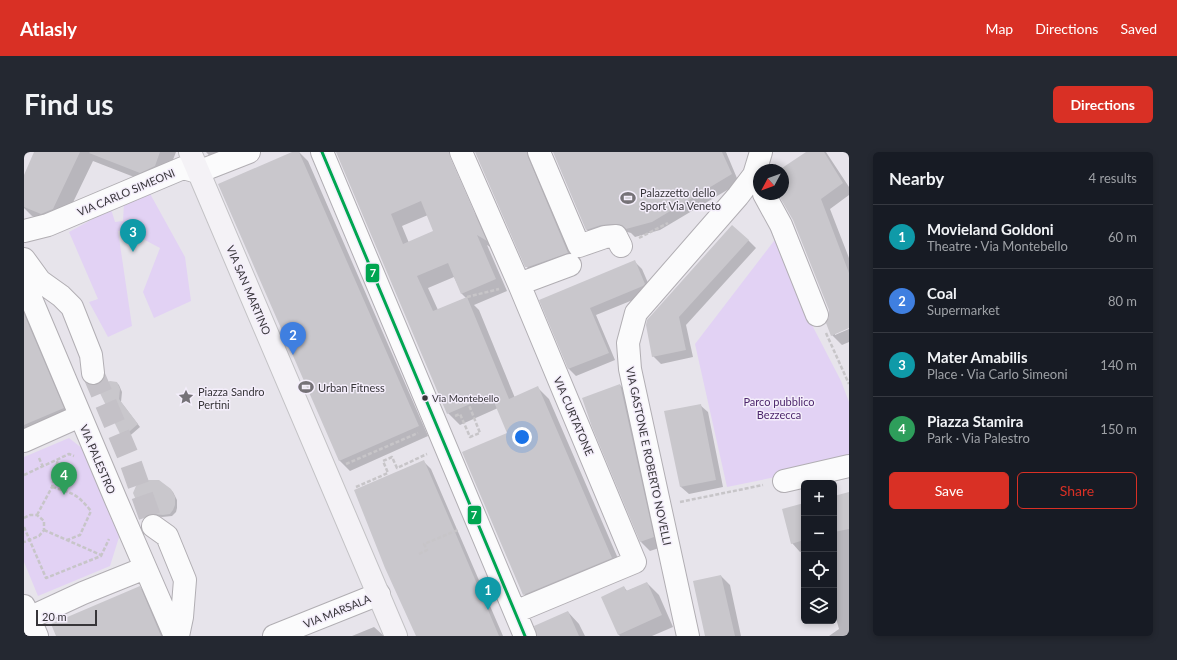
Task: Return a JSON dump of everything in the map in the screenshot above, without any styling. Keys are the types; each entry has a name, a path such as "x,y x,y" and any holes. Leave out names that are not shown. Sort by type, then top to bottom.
{"main road":[{"name":"VIA SAN MARTINO","path":"190,152 396,636"}],"street":[{"name":"VIA CARLO SIMEONI","path":"24,231 48,225 183,168 198,172 249,152"},
{"path":"322,152 525,636"},
{"name":"VIA CURTATONE","path":"460,152 519,284 635,562 515,612"},
{"path":"539,152 579,246 605,237 616,236 621,246"},
{"name":"VIA GASTONE E ROBERTO NOVELLI","path":"760,164 761,152"},
{"name":"VIA GASTONE E ROBERTO NOVELLI","path":"688,636 630,370 628,342 636,313 738,196 753,188"},
{"path":"767,200 781,225 817,315"},
{"path":"24,259 40,281 61,296 72,307 91,355 93,373"},
{"path":"519,284 570,265"},
{"name":"VIA PALESTRO","path":"24,282 175,636"},
{"path":"24,441 80,416"},
{"path":"784,481 849,466"},
{"path":"153,526 167,536 185,580 182,617 178,636"},
{"path":"28,619 83,593 145,568"},
{"name":"VIA MARSALA","path":"274,636 379,594"}],"path":[{"path":"467,297 519,284"},
{"path":"817,315 849,384"},
{"path":"436,423 460,414 470,437 480,433 468,405"},
{"path":"327,472 416,434"},
{"path":"24,475 69,454 74,456"},
{"path":"351,489 388,472 383,461 392,457 397,468 428,454"},
{"path":"37,515 52,487 58,459"},
{"path":"660,506 784,481"},
{"path":"52,487 73,493 81,499 91,511 80,535 67,540"},
{"path":"24,518 30,515 37,515 44,520 44,530 38,536 24,542"},
{"path":"24,528 46,578 101,556 111,534"},
{"path":"419,554 427,550 424,544 461,529"},
{"path":"44,530 101,556"}],"green space":[{"path":"148,190 185,257 191,301 154,318 143,292 160,248 126,230 118,231 132,326 108,337 89,302 98,299 69,232 111,209 115,222 123,221 124,203"},
{"name":"Parco pubblico Bezzecca","path":"777,237 811,323 841,381 849,402 849,462 727,487 695,344"},
{"path":"69,438 83,449 120,534 110,566 38,596 24,562 24,457"}],"building":[{"path":"34,152 80,152 53,209 41,214 24,207 24,175"},
{"path":"160,152 155,166 140,173 89,153"},
{"path":"292,152 299,152 419,426 339,461 218,184"},
{"path":"336,152 449,152 487,241 477,235 496,279 461,294 448,263 417,276 433,311 467,297 509,399 538,386 612,558 523,595 462,452 507,433 491,395 447,414","holes":["421,201 433,231 403,244 391,214"]},
{"path":"475,152 527,152 568,253 525,267"},
{"name":"Palazzetto dello Sport Via Veneto","path":"553,152 722,152 732,174 652,222 626,229 622,225 615,224 601,225 586,230"},
{"path":"806,152 824,152 843,183 821,199 849,273 849,328 831,336 826,323 829,317 829,310 793,220 781,200 789,200 788,164"},
{"path":"732,225 749,240 679,317 686,350 652,357 646,325 647,320"},
{"path":"635,260 645,284 590,308 609,353 568,369 539,300"},
{"path":"24,314 64,408 24,425"},
{"path":"104,378 107,382 117,382 120,389 119,399 138,424 122,438 96,385 101,383"},
{"path":"620,384 654,537 640,542 592,427 582,398"},
{"path":"701,404 716,480 680,487 664,411"},
{"path":"424,460 499,636 416,636 385,568 354,490"},
{"path":"159,480 171,489 175,497 175,505 170,514 152,514 141,508 136,500 133,493 136,486 141,482"},
{"path":"849,492 849,529 837,531 837,516 837,495"},
{"path":"801,504 801,541 791,544 782,509"},
{"path":"721,575 735,636 705,636 693,581"},
{"path":"647,582 662,615 618,635 601,597 624,586 626,591"},
{"path":"140,586 161,636 56,636 51,624"},
{"path":"568,611 579,636 537,636 534,626"}],"tunnel":[{"path":"93,373 129,458 153,526"}],"transit line":[{"name":"7","path":"322,152 525,636"}],"place":[{"name":"Palazzetto dello Sport Via Veneto","path":"628,198"},
{"name":"Mater Amabilis","path":"133,252"},
{"name":"Coal","path":"293,355"},
{"name":"Urban Fitness","path":"306,387"},
{"name":"Piazza Sandro Pertini","path":"186,397"},
{"name":"Via Montebello","path":"425,398"},
{"name":"Piazza Stamira","path":"64,495"},
{"name":"Movieland Goldoni","path":"488,610"}]}
